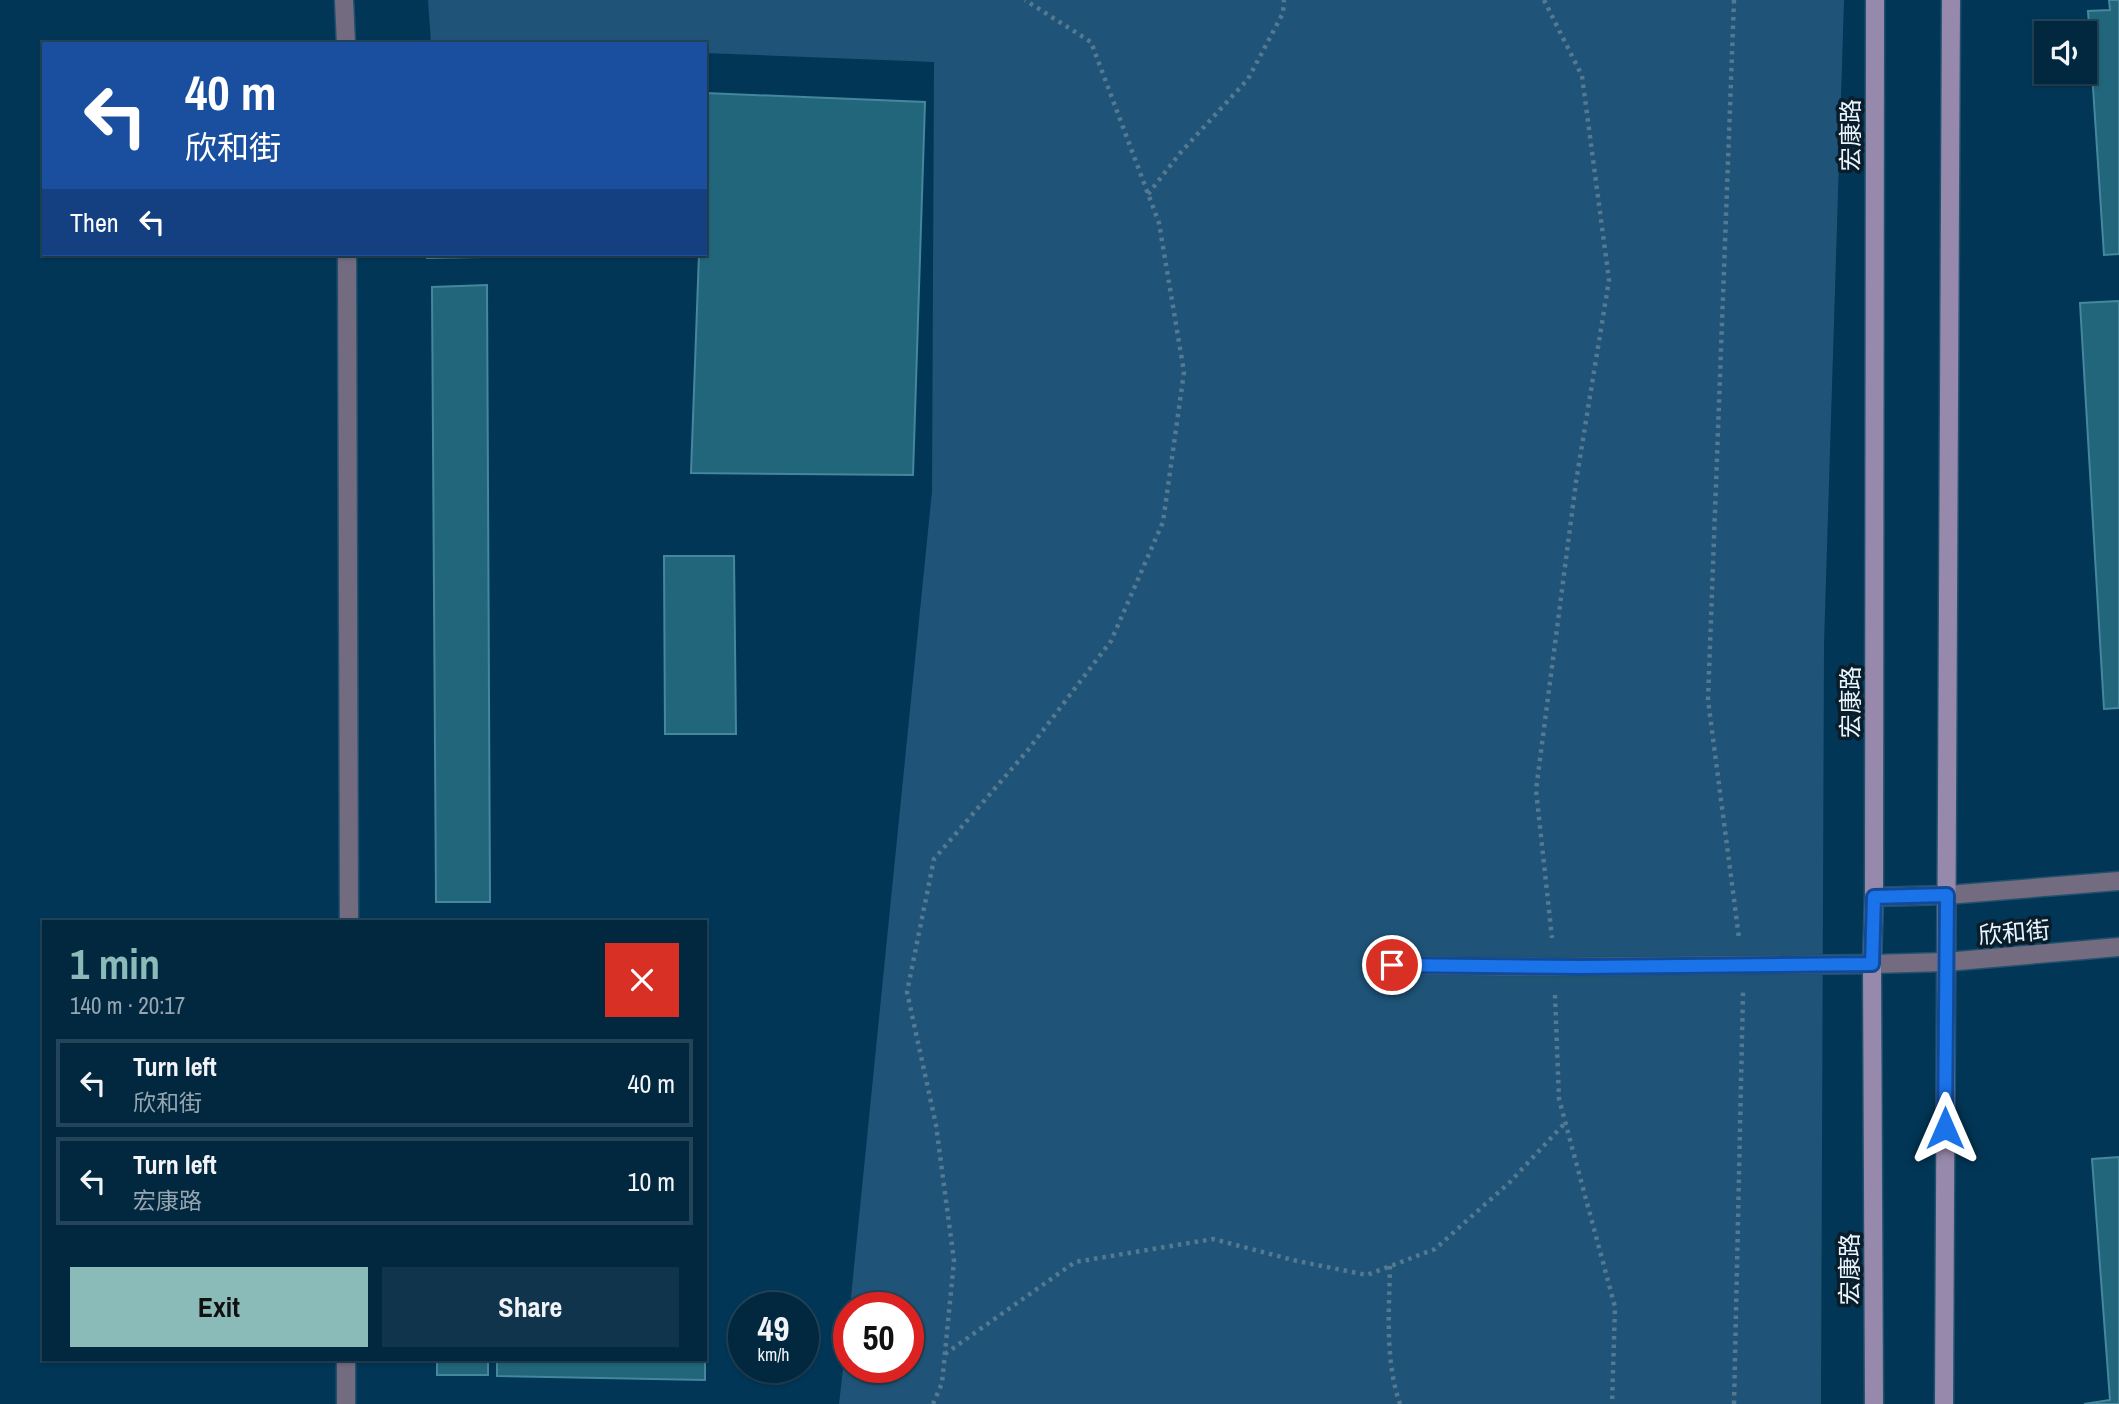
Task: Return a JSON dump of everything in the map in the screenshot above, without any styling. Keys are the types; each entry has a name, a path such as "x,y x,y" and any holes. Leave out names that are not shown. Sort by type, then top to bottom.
{"main road":[{"name":"宏康路","path":"1874,0 1874,1404"},
{"path":"1944,1404 1951,0"}],"street":[{"path":"344,0 346,42"},
{"path":"347,256 349,920"},
{"name":"欣和街","path":"1874,897 1947,895 2119,881"},
{"name":"欣和街","path":"1392,965 1555,967 1872,964 1946,962 2119,947"},
{"path":"346,1361 346,1404"}],"path":[{"path":"933,1404 942,1383 954,1261 936,1125 907,992 934,859 1028,750 1111,641 1163,522 1184,372 1158,223 1091,42 1025,0"},
{"path":"1148,194 1181,152 1248,79 1283,13 1284,0"},
{"path":"1544,0 1582,76 1609,280 1576,482 1536,790 1555,967 1559,1099 1615,1307 1612,1404"},
{"path":"1734,0 1708,700 1743,966 1734,1404"},
{"path":"945,1354 1075,1262 1213,1238 1297,1261 1367,1275 1435,1248 1509,1183 1565,1123"},
{"path":"1390,1266 1389,1323 1393,1385 1400,1404"}],"shaded area":[{"path":"428,0 1844,0 1824,643 1821,1404 839,1404 841,1383 924,1383 924,1292 852,1292 932,491 934,62 707,53 707,42 431,42"}],"building":[{"path":"2109,0 2119,0 2119,254 2104,255 2093,84 2097,84 2097,21 2089,21 2088,11 2110,10"},
{"path":"707,93 925,102 913,475 691,473 699,256 707,256"},
{"path":"427,256 484,256 484,257"},
{"path":"487,285 490,902 436,902 432,287"},
{"path":"2119,301 2119,708 2104,709 2080,303"},
{"path":"664,556 734,556 736,734 665,734"},
{"path":"2119,1157 2119,1404 2084,1404 2110,1400 2092,1159"},
{"path":"437,1361 488,1361 488,1375 437,1375"},
{"path":"497,1361 705,1361 705,1380 497,1376"}],"route":[{"path":"1392,965 1581,967 1872,964 1874,897 1947,895 1945,1128"}]}
